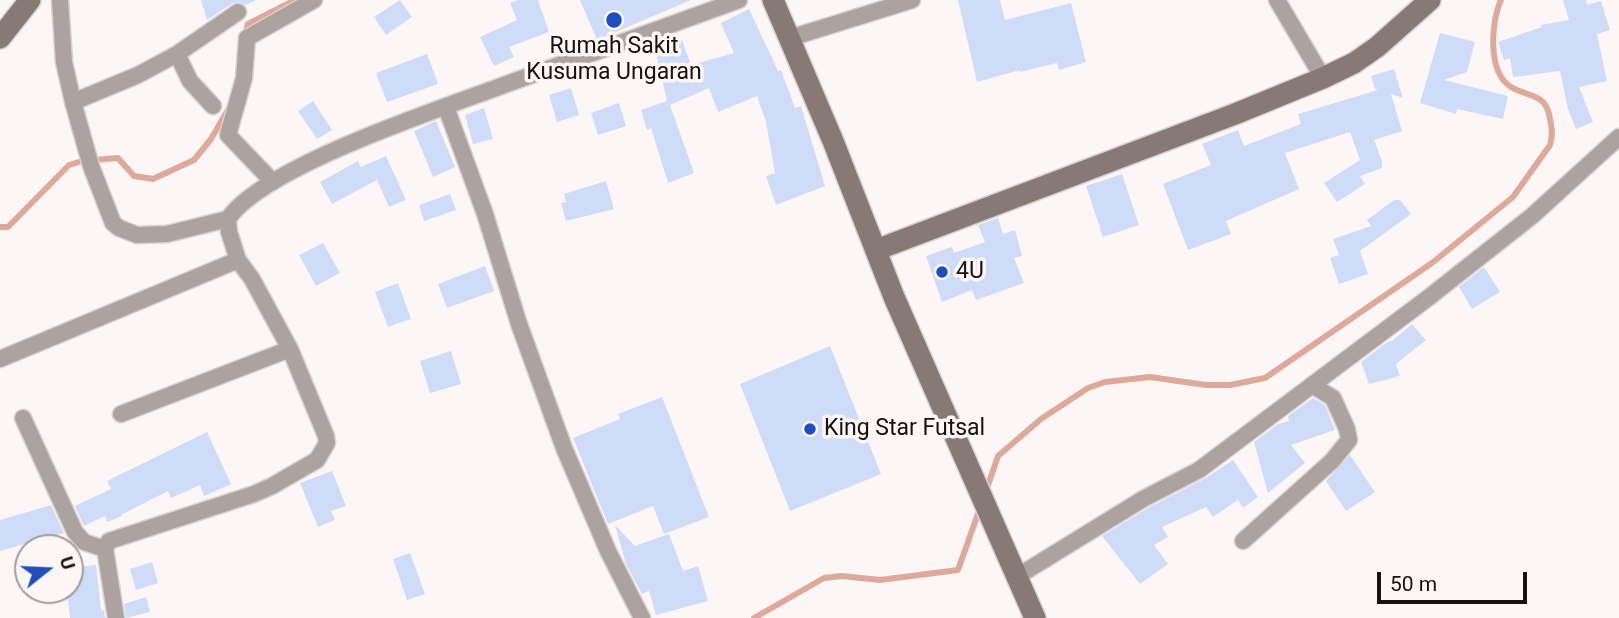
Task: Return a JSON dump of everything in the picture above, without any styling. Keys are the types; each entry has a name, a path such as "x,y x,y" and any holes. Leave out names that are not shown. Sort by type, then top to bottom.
{"main road":[{"path":"0,38 30,0"},
{"path":"773,0 894,297 1018,576 1034,618"},
{"path":"876,250 1323,78 1354,63 1377,47 1430,0"}],"street":[{"path":"60,0 64,62 90,163 108,216 118,228 130,234 167,234 228,219"},
{"path":"273,182 228,135 244,78 247,38 314,0"},
{"path":"116,618 105,549 114,538 254,494 310,466 327,443 290,349 252,279 238,260 229,232 228,219 235,208 273,182 351,144 739,0"},
{"path":"790,38 912,0"},
{"path":"1277,0 1323,78"},
{"path":"73,102 138,75 177,54 238,12"},
{"path":"177,54 190,81 213,106"},
{"path":"446,107 564,448 608,551 642,618"},
{"path":"1018,576 1143,499 1199,470 1532,216 1619,137"},
{"path":"0,359 238,260"},
{"path":"121,414 290,349"},
{"path":"1243,541 1332,461 1349,440 1333,398 1312,385"},
{"path":"23,418 75,532 83,541 105,549"}],"building":[{"path":"201,0 255,1 245,5 233,3 207,20"},
{"path":"400,0 412,17 386,35 374,17"},
{"path":"538,0 549,32 509,47 514,57 494,66 480,37 517,20 510,3"},
{"name":"Rumah Sakit Kusuma Ungaran","path":"580,0 691,0 597,40"},
{"path":"958,0 1000,0 1005,20 1071,3 1086,62 1059,70 1057,63 977,82"},
{"path":"1563,0 1586,0 1587,5 1601,1 1610,30 1597,34 1607,81 1579,87 1593,122 1576,129 1568,109 1560,71 1513,77 1510,58 1504,60 1498,42 1542,27 1541,25 1569,20"},
{"path":"749,9 778,71 781,70 795,108 801,106 825,186 776,205 766,176 775,173 766,122 757,96 718,112 709,88 670,105 694,173 668,183 651,128 647,130 641,110 667,101 655,49 682,40 691,65 734,53 721,23"},
{"path":"1440,33 1475,42 1467,72 1444,80 1508,96 1503,119 1457,109 1456,114 1420,103"},
{"path":"427,54 438,84 387,102 376,73"},
{"path":"1394,69 1403,98 1391,94 1402,131 1374,140 1382,168 1360,176 1365,184 1337,202 1324,183 1360,160 1350,132 1285,153 1299,189 1226,221 1231,234 1188,250 1163,184 1211,165 1202,144 1238,130 1244,146 1301,124 1298,114 1378,90 1375,89 1371,76"},
{"path":"571,88 579,115 557,122 549,95"},
{"path":"313,101 332,130 317,139 298,111"},
{"path":"619,103 626,126 598,135 591,113"},
{"path":"484,108 493,139 473,144 465,115"},
{"path":"436,121 455,167 433,177 414,131"},
{"path":"386,156 406,200 389,207 377,180 332,204 320,182 358,161 361,167"},
{"path":"1122,174 1139,225 1103,237 1086,186"},
{"path":"606,181 614,209 566,221 561,203 566,202 564,194"},
{"path":"450,194 456,210 424,221 419,205"},
{"path":"1394,200 1400,200 1411,214 1360,251 1368,274 1339,284 1330,258 1339,255 1333,239 1371,226 1367,220"},
{"path":"998,218 1003,234 1015,230 1022,256 1014,258 1024,283 976,300 972,290 942,302 926,256 952,247 954,253 985,242 978,225"},
{"path":"323,243 340,273 316,286 299,255"},
{"path":"485,266 494,291 447,308 438,284"},
{"path":"1484,267 1500,292 1472,309 1459,287"},
{"path":"398,283 411,319 388,327 375,292"},
{"path":"1412,324 1426,340 1396,364 1400,376 1369,384 1361,362"},
{"name":"King Star Futsal","path":"830,346 881,474 790,511 740,384"},
{"path":"451,351 461,384 430,393 420,361"},
{"path":"662,397 709,517 664,534 653,506 608,524 573,438 620,419 618,414"},
{"path":"1313,398 1325,405 1335,430 1291,445 1305,463 1268,493 1254,442 1278,424 1289,421 1288,416"},
{"path":"207,432 231,484 204,496 200,485 171,498 168,491 122,516 107,522 105,516 84,526 75,506 111,489 107,481"},
{"path":"1350,455 1375,492 1346,511 1326,481"},
{"path":"1233,460 1258,497 1243,508 1238,500 1213,517 1206,507 1162,527 1168,537 1154,545 1168,564 1140,584 1102,536"},
{"path":"332,471 346,506 331,511 335,520 318,527 300,483"},
{"path":"51,505 64,533 14,534 14,547 0,551 0,520"},
{"path":"615,525 635,546 669,534 683,571 698,566 708,601 656,615 649,591 642,594 626,564"},
{"path":"410,553 425,594 407,600 393,559"},
{"path":"152,562 158,583 136,590 130,569"},
{"path":"96,565 101,611 104,610 105,618 70,618 68,604 84,604 84,566"},
{"path":"146,597 150,612 126,618 124,604"}],"waterway":[{"path":"244,37 248,24 295,0"},
{"path":"986,491 998,456 1041,419 1088,388 1105,382 1150,377 1206,385 1230,385 1265,378 1432,263 1513,197 1550,145 1552,132 1545,104 1536,97 1511,87 1503,80 1498,70 1493,33 1501,0"},
{"path":"0,227 8,227 69,165 82,161 118,158 134,176 153,179 194,160 211,139 229,108"},
{"path":"754,618 824,578 842,576 880,580 958,570 980,508"}],"place":[{"name":"Rumah Sakit Kusuma Ungaran","path":"614,20"},
{"name":"4U","path":"942,272"},
{"name":"King Star Futsal","path":"810,429"}]}
